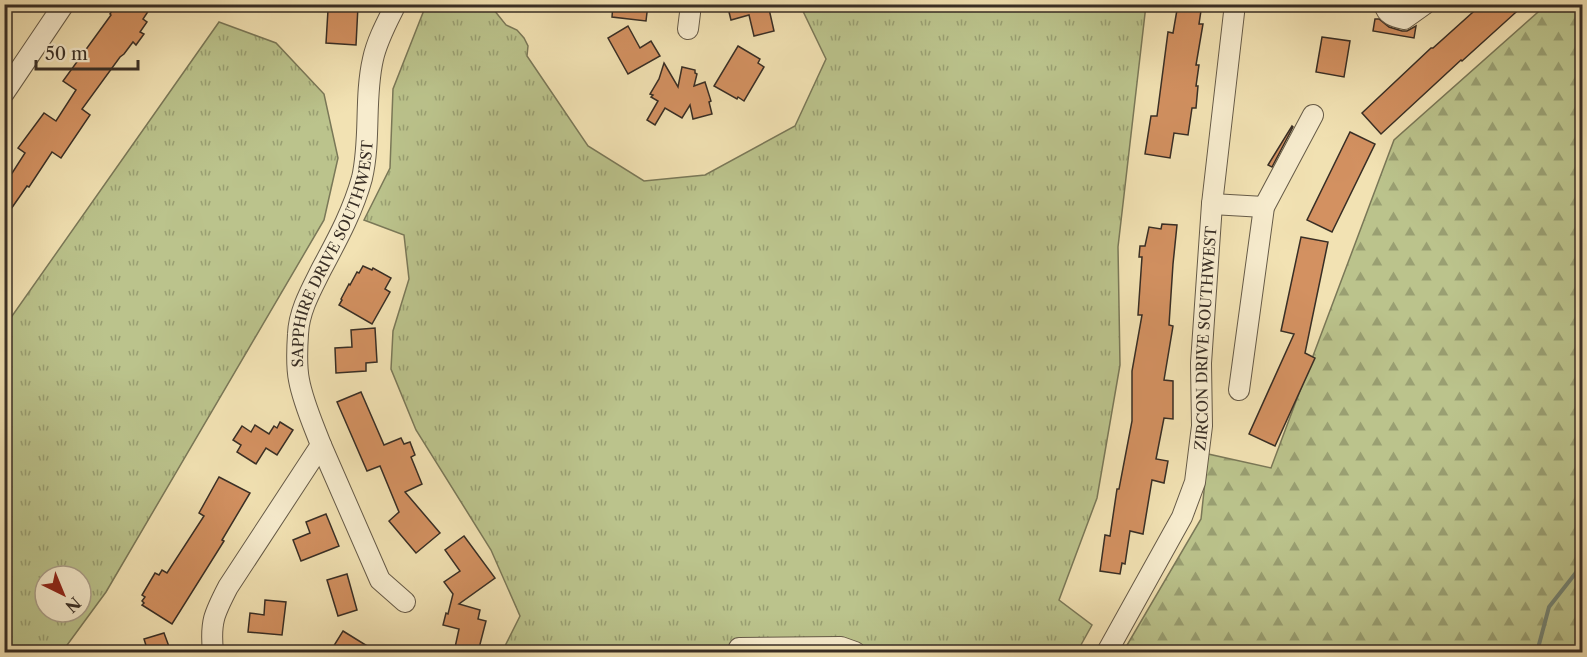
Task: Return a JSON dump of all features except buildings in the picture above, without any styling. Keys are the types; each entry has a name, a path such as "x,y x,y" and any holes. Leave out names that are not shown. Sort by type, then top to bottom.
{"street":[{"path":"4,93 64,4"},
{"name":"SAPPHIRE DRIVE SOUTHWEST","path":"396,4 373,58 362,178 349,215 303,309 298,331 297,367 305,402 321,445 380,580 405,602"},
{"path":"688,29 690,4"},
{"name":"ZIRCON DRIVE SOUTHWEST","path":"1107,652 1182,517 1195,482 1202,426 1201,363 1212,204 1235,4"},
{"path":"1384,4 1389,14 1404,19 1425,4"},
{"path":"1239,390 1264,207 1313,115"},
{"path":"1212,204 1264,207"},
{"path":"213,652 212,622 220,602 321,445"},
{"path":"739,648 841,646 855,652"}],"green space":[{"path":"426,5 490,5 506,25 517,30 524,38 528,46 527,56 588,146 644,181 705,175 795,126 826,59 800,5 1146,5 1118,247 1120,365 1097,498 1059,600 1092,625 1077,652 502,652 520,616 491,550 416,430 391,369 393,331 409,279 404,235 364,220 390,168 393,89"},
{"path":"1546,5 1582,5 1582,652 1123,652 1201,519 1208,454 1271,468 1394,140"},
{"path":"219,22 276,43 324,94 338,158 324,220 106,592 93,610 93,564 33,564 33,624 83,624 62,652 5,652 5,326"}],"waterway":[{"path":"1537,652 1549,607 1582,565"}]}
